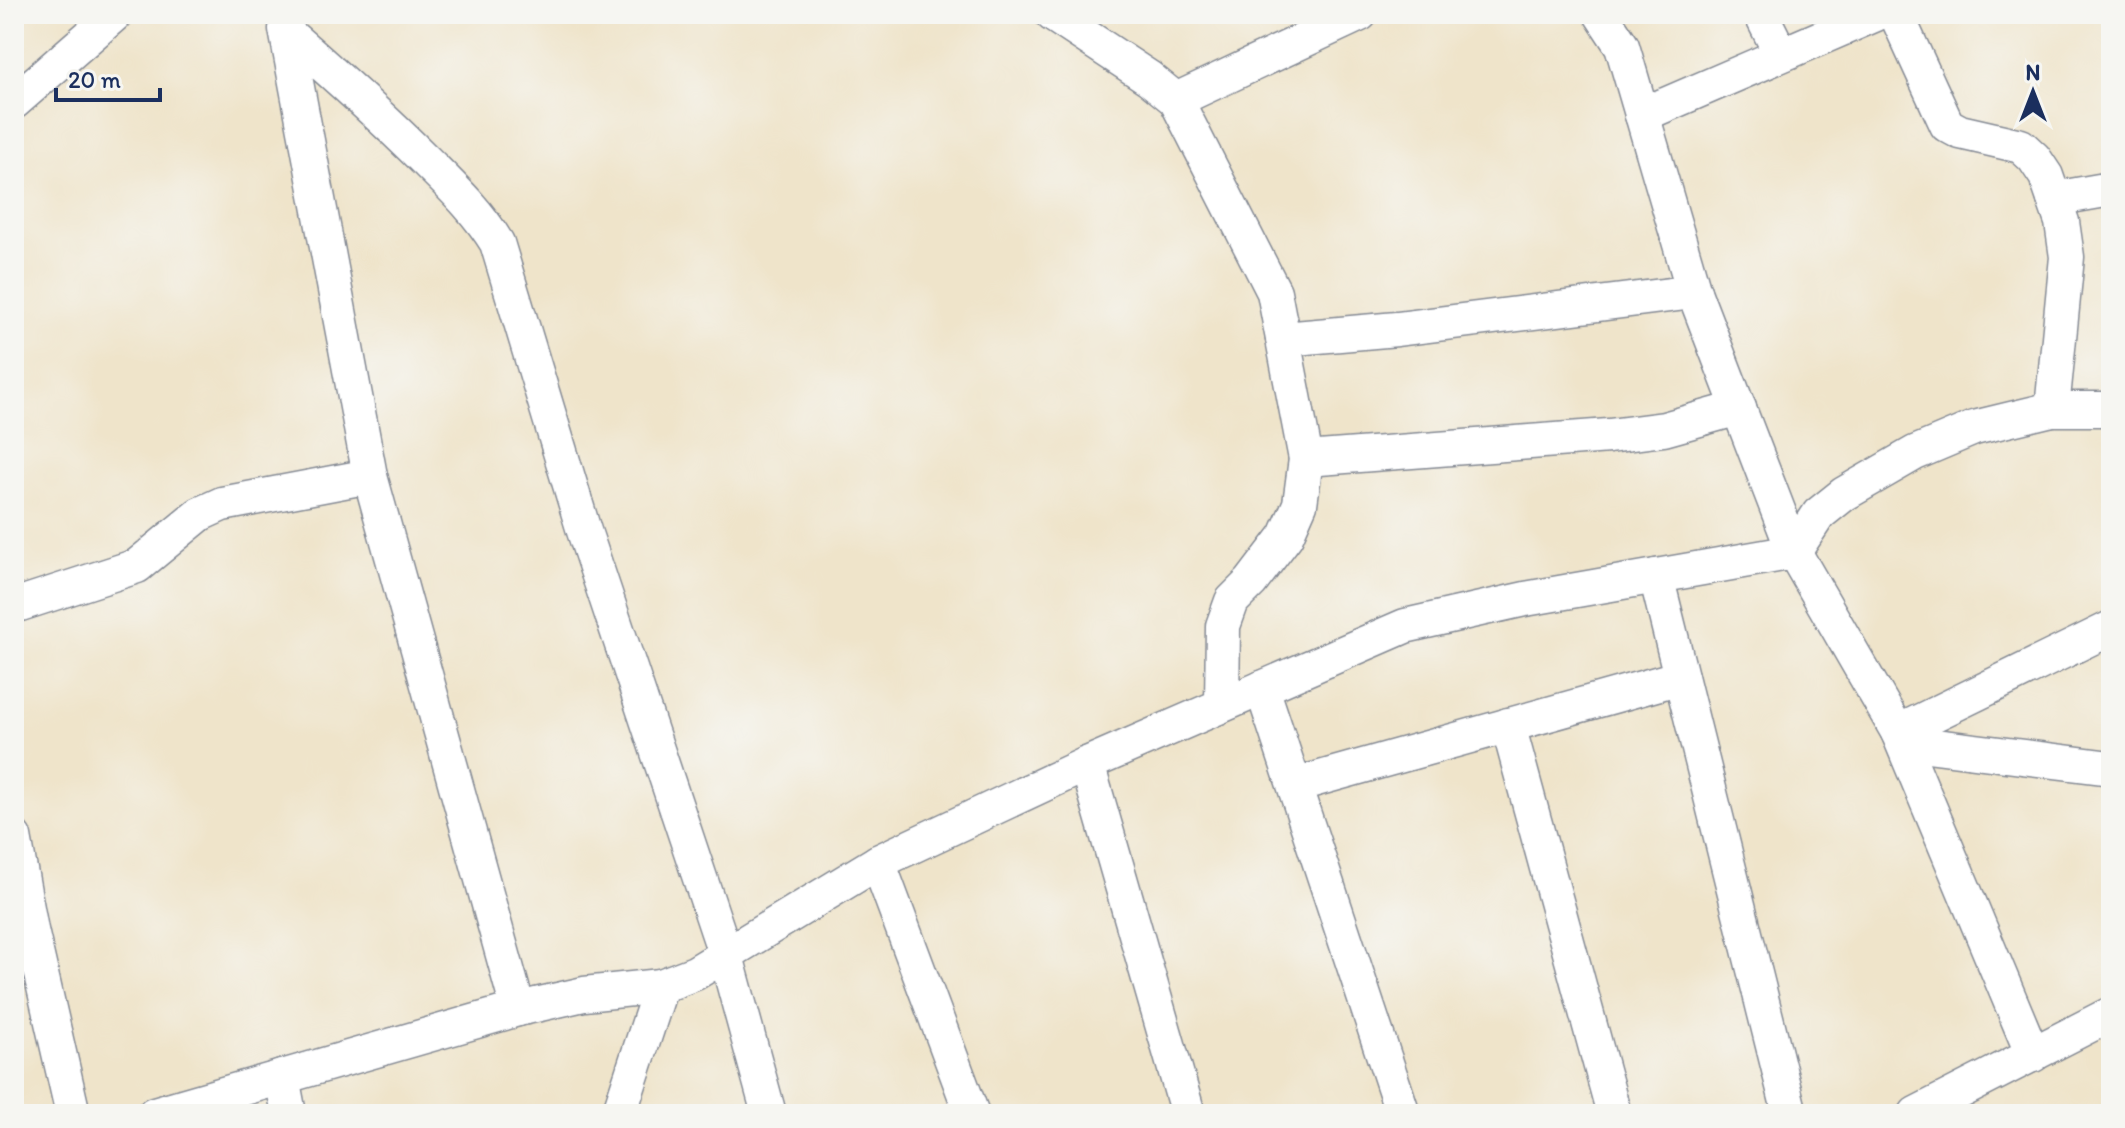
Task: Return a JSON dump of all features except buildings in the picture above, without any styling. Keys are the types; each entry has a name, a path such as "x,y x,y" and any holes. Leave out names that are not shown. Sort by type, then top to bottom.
{"street":[{"path":"14,102 115,14"},
{"path":"1052,14 1149,78 1176,100 1274,292 1306,459 1300,504 1286,536 1251,582 1232,601 1223,626 1222,705"},
{"path":"1176,100 1360,14"},
{"path":"1601,14 1622,46 1694,292 1794,552 1898,732 2033,1055"},
{"path":"1761,14 1781,54"},
{"path":"1642,115 1876,14"},
{"path":"1896,14 1947,125 1960,132 2021,146 2046,176 2062,222 2067,257 2052,409"},
{"path":"284,24 370,476 518,1009"},
{"path":"284,24 459,194 481,217 497,243 584,531 726,956 769,1114"},
{"path":"2054,199 2111,189"},
{"path":"1283,339 1397,329 1694,292"},
{"path":"1306,459 1609,436 1664,429 1739,408"},
{"path":"154,1114 518,1009 584,994 661,986 695,973 726,956 878,862 1087,764 1405,626 1525,599 1794,552 1819,514 1844,494 1915,453 1974,428 2052,409 2111,409"},
{"path":"14,606 137,566 200,514 222,504 370,476"},
{"path":"1656,576 1790,1114"},
{"path":"1898,732 2111,628"},
{"path":"1295,785 1681,677"},
{"path":"1262,688 1403,1114"},
{"path":"1508,725 1614,1114"},
{"path":"1898,732 1927,745 2111,768"},
{"path":"1087,764 1188,1114"},
{"path":"14,837 23,932 73,1114"},
{"path":"878,862 972,1114"},
{"path":"619,1114 661,986"},
{"path":"1916,1114 2111,1014"},
{"path":"282,1077 289,1114"}]}
